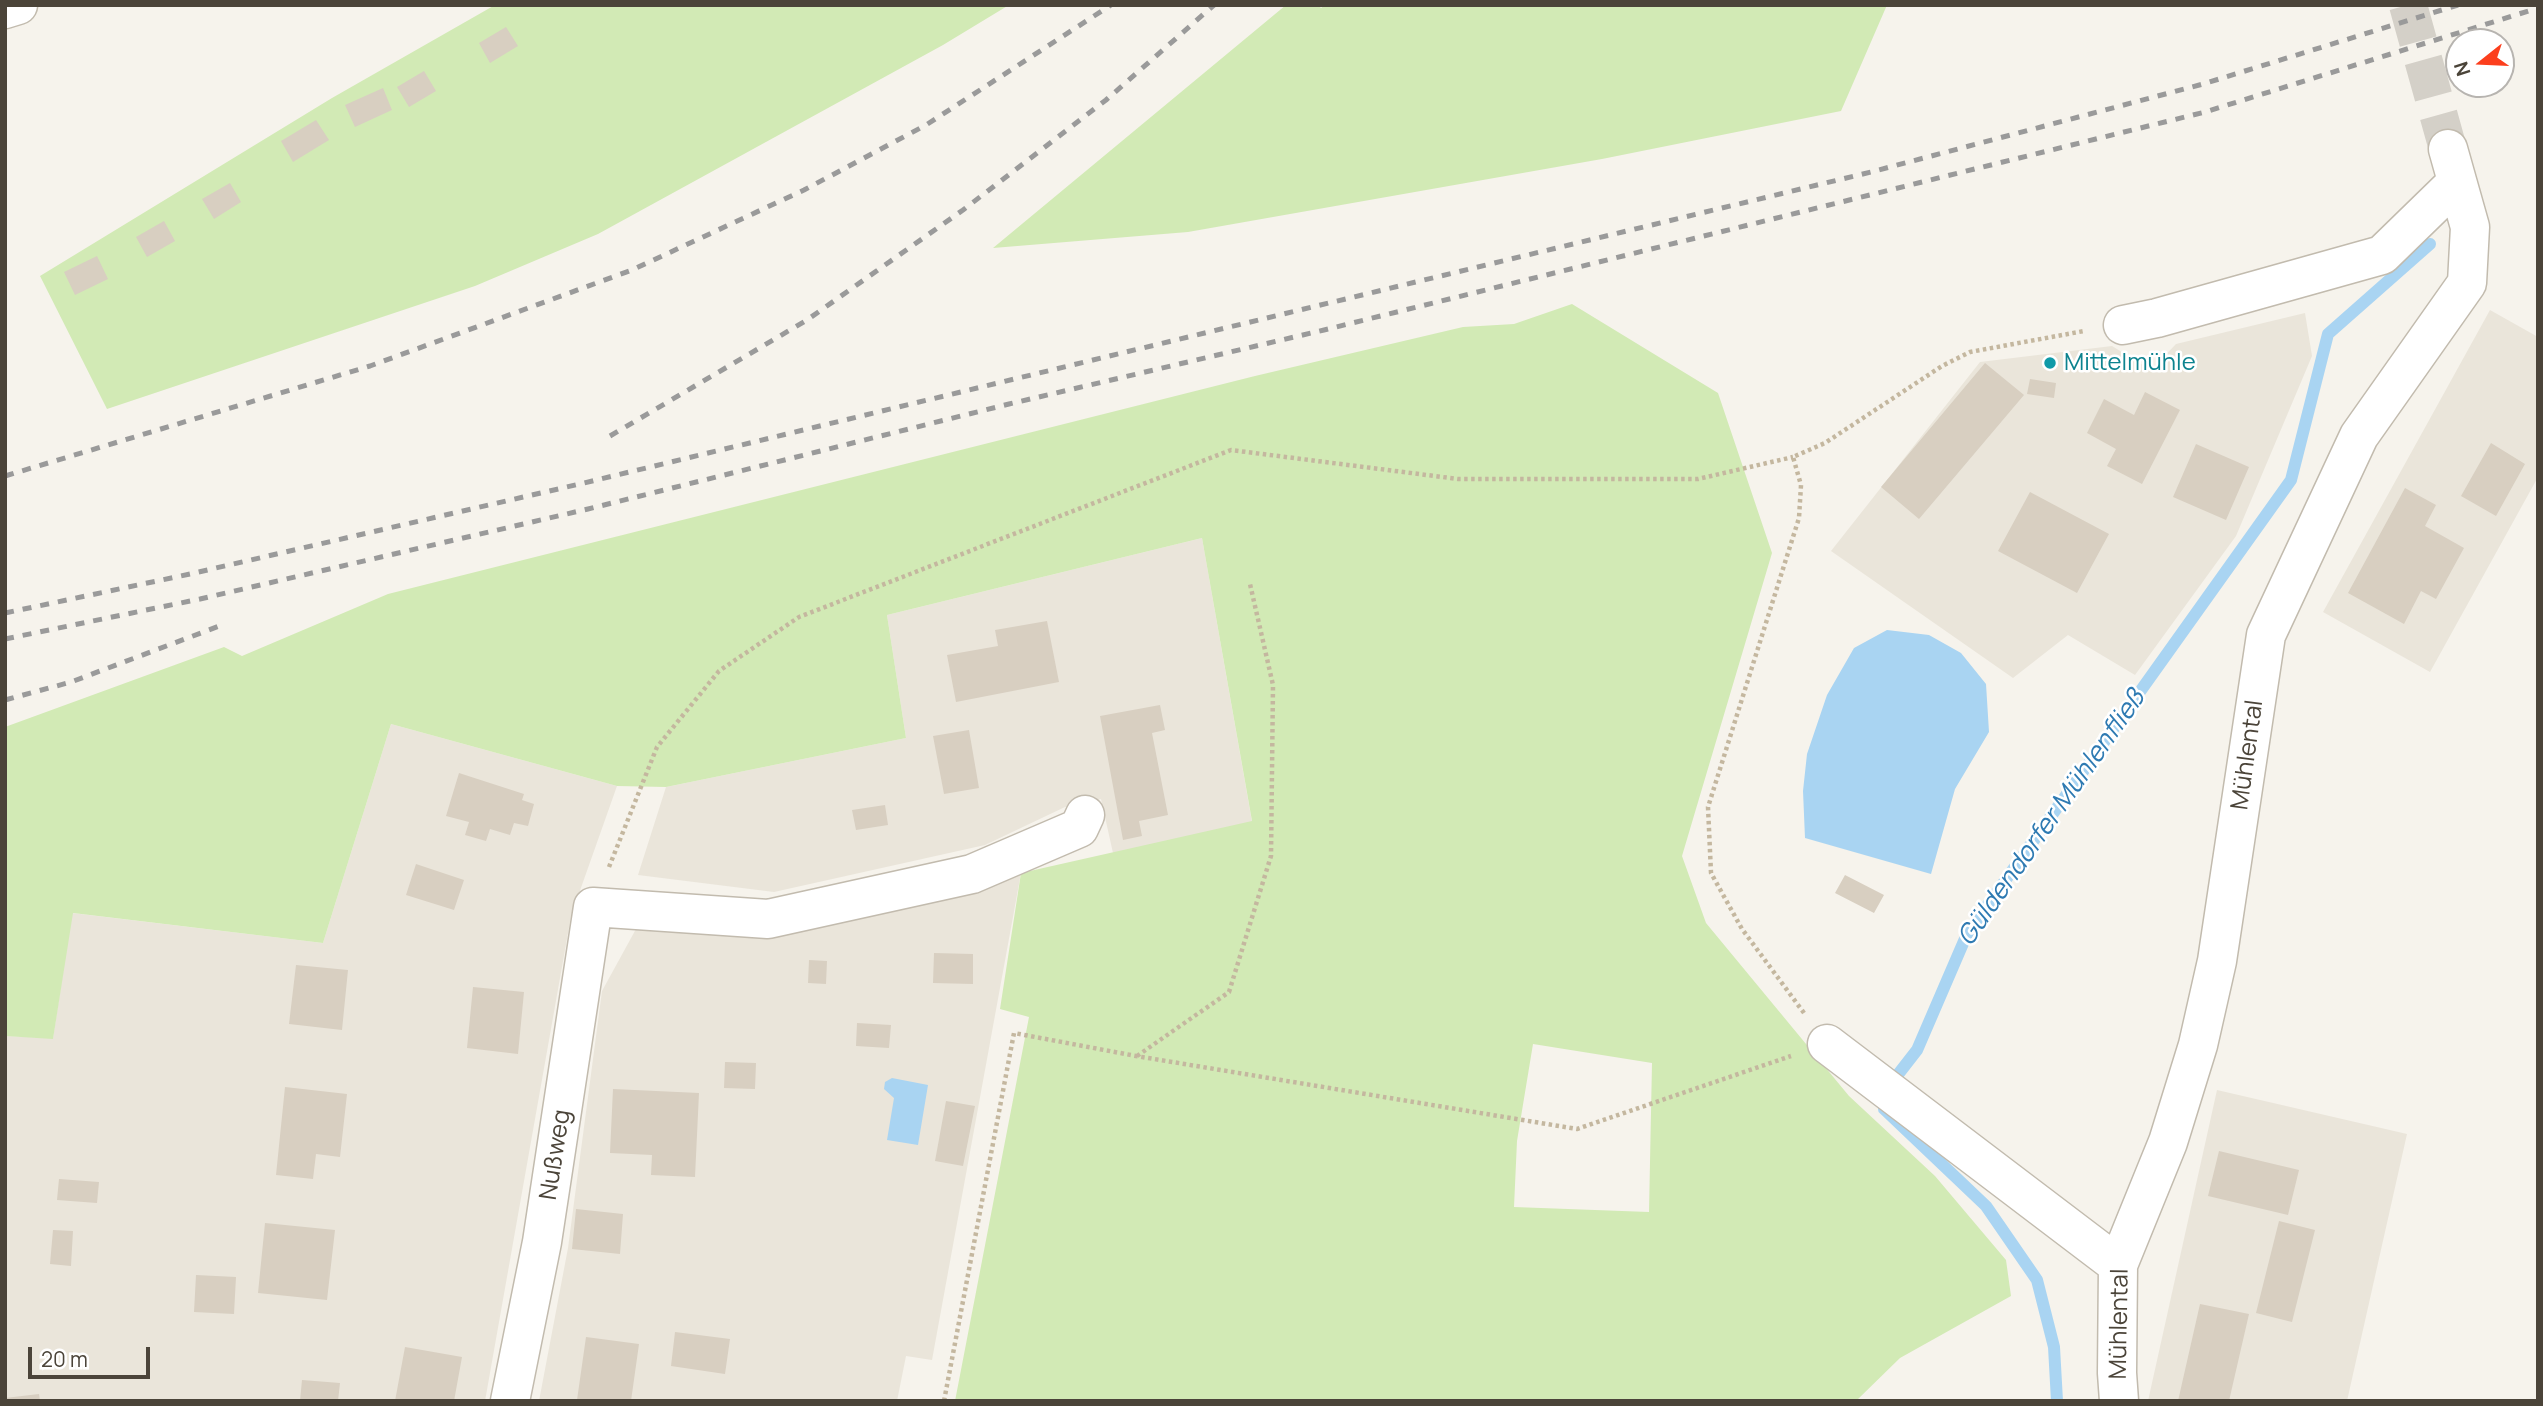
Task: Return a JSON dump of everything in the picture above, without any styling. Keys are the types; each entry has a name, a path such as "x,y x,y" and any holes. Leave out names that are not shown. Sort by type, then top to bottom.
{"street":[{"path":"5,9 18,5"},
{"name":"Mühlental","path":"2119,1401 2118,1265 2168,1142 2203,1021 2217,961 2266,635 2359,436 2468,283 2470,227 2452,166 2382,255 2157,318 2123,325"},
{"path":"593,907 768,919 972,874 1079,828 1085,816"},
{"name":"Nußweg","path":"510,1401 542,1242 593,907"},
{"path":"1827,1044 2118,1265"}],"path":[{"path":"593,907 657,747 719,671 799,617 1231,450 1458,479 1698,479 1793,457 1825,443 1942,366 1970,352 2123,325"},
{"path":"944,1401 1014,1033 1136,1056 1577,1129 1827,1044 1742,929 1711,873 1708,807 1799,518 1801,485 1793,457"},
{"path":"1136,1056 1229,992 1271,856 1273,685 1250,584"}],"shaded area":[{"path":"2490,310 2538,337 2538,477 2430,672 2323,612"},
{"path":"2305,313 2312,356 2236,536 2135,675 2068,635 2013,678 1831,551 1980,362 2112,346 2151,370 2176,344"},
{"path":"1202,538 1252,822 1113,853 1101,799 1065,807 985,845 774,892 638,875 666,787 906,738 887,615"},
{"path":"391,724 617,786 571,916 485,1401 5,1401 5,1036 53,1038 72,913 323,943"},
{"path":"1021,873 932,1360 906,1356 897,1401 539,1401 568,1248 602,991 636,929"},
{"path":"2217,1090 2407,1134 2347,1401 2148,1401"}],"green space":[{"path":"495,5 1009,5 943,45 598,234 475,286 107,409 40,276 332,98"},
{"path":"1286,5 1318,5 1321,8 1325,5 1887,5 1841,111 1602,159 1188,232 993,248"},
{"path":"1572,304 1718,393 1772,553 1682,856 1706,923 1849,1096 1935,1176 2006,1260 2011,1296 1900,1358 1856,1401 955,1401 1029,1017 1000,1009 1021,873 1252,821 1202,538 887,615 906,738 666,787 617,786 391,724 323,943 73,913 53,1039 5,1036 5,727 224,647 242,656 388,594 1255,376 1463,327 1514,324","holes":["1533,1044 1652,1063 1649,1212 1514,1207 1517,1141"]}],"water":[{"path":"1887,630 1929,635 1961,653 1986,684 1989,732 1955,789 1931,874 1805,838 1803,791 1807,754 1827,695 1854,648"},
{"path":"892,1078 928,1085 918,1145 887,1140 894,1098 884,1089 885,1082"}],"building":[{"path":"506,27 518,46 490,63 479,43"},
{"path":"424,71 436,91 409,107 397,87"},
{"path":"383,88 392,110 355,127 345,105"},
{"path":"316,120 329,140 293,162 281,141"},
{"path":"230,183 241,202 214,219 202,199"},
{"path":"164,221 175,241 147,257 136,237"},
{"path":"97,256 108,279 75,295 64,272"},
{"path":"1985,363 2024,395 1919,519 1881,487"},
{"path":"2030,379 2056,383 2054,398 2027,394"},
{"path":"2145,392 2180,410 2142,484 2107,466 2116,449 2087,433 2104,399 2134,415"},
{"path":"2491,443 2525,464 2496,516 2461,496"},
{"path":"2196,444 2249,467 2226,520 2173,497"},
{"path":"2405,488 2436,505 2425,526 2464,548 2436,599 2421,591 2404,624 2348,593"},
{"path":"2030,492 2109,534 2077,593 1998,551"},
{"path":"1047,621 1059,682 956,702 947,655 998,646 995,630"},
{"path":"1160,705 1165,730 1152,733 1168,815 1139,821 1142,836 1123,840 1100,716"},
{"path":"969,730 979,788 944,794 933,736"},
{"path":"459,773 524,794 522,800 534,804 528,826 514,823 510,835 490,829 486,841 465,835 469,822 446,816"},
{"path":"885,805 888,825 856,830 852,810"},
{"path":"416,864 464,880 454,910 406,895"},
{"path":"1845,875 1884,895 1874,913 1835,893"},
{"path":"934,953 973,954 973,984 933,983"},
{"path":"809,960 827,961 826,984 808,983"},
{"path":"296,965 348,970 342,1030 289,1024"},
{"path":"473,987 524,992 518,1054 467,1048"},
{"path":"857,1023 891,1025 889,1048 856,1046"},
{"path":"725,1062 756,1063 755,1089 724,1088"},
{"path":"285,1087 347,1094 340,1157 316,1154 313,1179 276,1175"},
{"path":"613,1089 699,1093 695,1177 651,1175 652,1155 610,1153"},
{"path":"946,1101 975,1106 963,1166 935,1161"},
{"path":"2219,1151 2299,1170 2288,1215 2208,1196"},
{"path":"59,1179 99,1182 97,1203 57,1200"},
{"path":"576,1209 623,1214 620,1254 572,1249"},
{"path":"2279,1221 2315,1230 2292,1322 2256,1313"},
{"path":"265,1223 335,1230 327,1300 258,1293"},
{"path":"53,1230 73,1231 71,1266 50,1264"},
{"path":"196,1275 236,1277 234,1314 194,1312"},
{"path":"2200,1304 2249,1314 2229,1401 2178,1401"},
{"path":"675,1332 730,1339 725,1374 671,1366"},
{"path":"586,1337 639,1344 631,1401 577,1400"},
{"path":"405,1347 462,1357 454,1401 395,1401"},
{"path":"302,1380 340,1383 338,1401 300,1401"},
{"path":"39,1394 40,1401 5,1401 5,1398"}],"waterway":[{"name":"Güldendorfer Mühlenfließ","path":"1889,1086 1917,1050 1967,934 2291,480 2328,334 2430,244"},
{"name":"Güldendorfer Mühlenfließ","path":"1884,1109 1986,1206 2037,1280 2054,1347 2057,1401"}],"tunnel":[{"path":"2408,5 2448,149"}],"railway":[{"path":"5,476 370,366 632,270 804,190 926,125 1111,5"},
{"path":"610,436 807,320 963,210 1106,100 1214,5"},
{"path":"5,613 190,574 584,483 1871,172 2203,84 2458,5"},
{"path":"5,639 200,599 588,509 2205,112 2538,8"},
{"path":"5,700 71,682 222,625"}],"place":[{"name":"Mittelmühle","path":"2050,363"}]}
